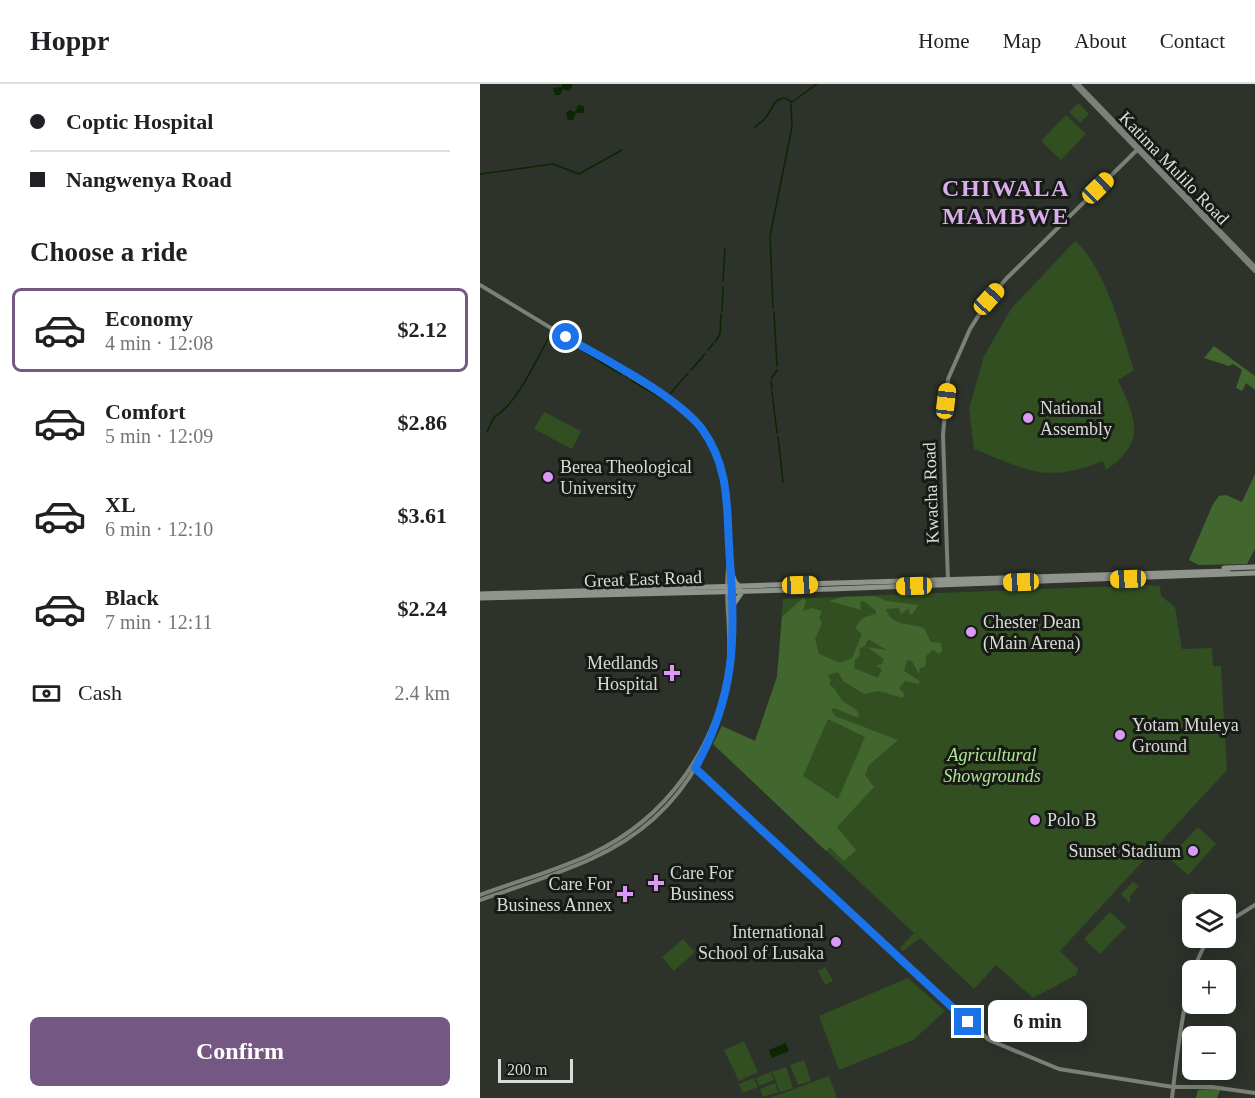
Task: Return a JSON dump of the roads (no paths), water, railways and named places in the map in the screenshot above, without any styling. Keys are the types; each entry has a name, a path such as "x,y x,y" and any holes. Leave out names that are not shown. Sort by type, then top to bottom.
{"main road":[{"name":"Katima Mulilo Road","path":"1076,84 1255,269"},
{"name":"Kwacha Road","path":"948,583 943,423 948,379 959,350 989,299 1006,279 1138,149"},
{"path":"480,285 669,399 698,425 716,453 725,480 731,571 729,591 733,605 734,645 727,692 716,727 694,766 666,801 619,839 571,863 480,895"},
{"path":"480,900 593,859 662,809 692,773 724,691 730,645 730,562"},
{"path":"731,571 742,589 733,605"},
{"name":"Great East Road","path":"948,583 1192,572 1255,572"},
{"name":"Great East Road","path":"480,596 729,591 1202,576 1255,572"},
{"path":"694,766 989,1040 1059,1069 1173,1087 1212,1087 1255,1093"},
{"path":"692,773 700,772"},
{"path":"1236,917 1255,905"},
{"path":"1172,1098 1193,969 1205,948"}],"waterway":[{"path":"785,98 792,102 817,84"},
{"path":"754,128 765,119 776,101 783,98"},
{"path":"773,308 770,236 792,127 791,104"},
{"path":"480,174 553,164 579,174 622,150"},
{"path":"723,281 725,248"},
{"path":"722,311 723,287"},
{"path":"774,312 777,366"},
{"path":"715,342 720,334 721,314"},
{"path":"487,432 494,417 510,403 518,392 551,333 569,343"},
{"path":"708,350 713,344"},
{"path":"583,351 621,374"},
{"path":"691,370 705,354"},
{"path":"771,379 777,370"},
{"path":"670,394 688,373"},
{"path":"624,375 628,378"},
{"path":"631,380 663,399"},
{"path":"771,381 772,389"},
{"path":"772,392 773,399"},
{"path":"773,401 777,433"},
{"path":"690,420 704,437"},
{"path":"778,437 783,482"},
{"path":"708,444 715,455"}],"place":[{"name":"National Assembly","path":"1028,418"},
{"name":"Berea Theological University","path":"548,477"},
{"name":"Chester Dean (Main Arena)","path":"971,632"},
{"name":"Medlands Hospital","path":"672,673"},
{"name":"Yotam Muleya Ground","path":"1120,735"},
{"name":"Polo B","path":"1035,820"},
{"name":"Sunset Stadium","path":"1193,851"},
{"name":"Care For Business","path":"656,883"},
{"name":"Care For Business Annex","path":"625,894"},
{"name":"International School of Lusaka","path":"836,942"}],"district":[{"name":"CHIWALA MAMBWE","path":"1006,202"}],"park label":[{"name":"Agricultural Showgrounds","path":"992,765"}]}
